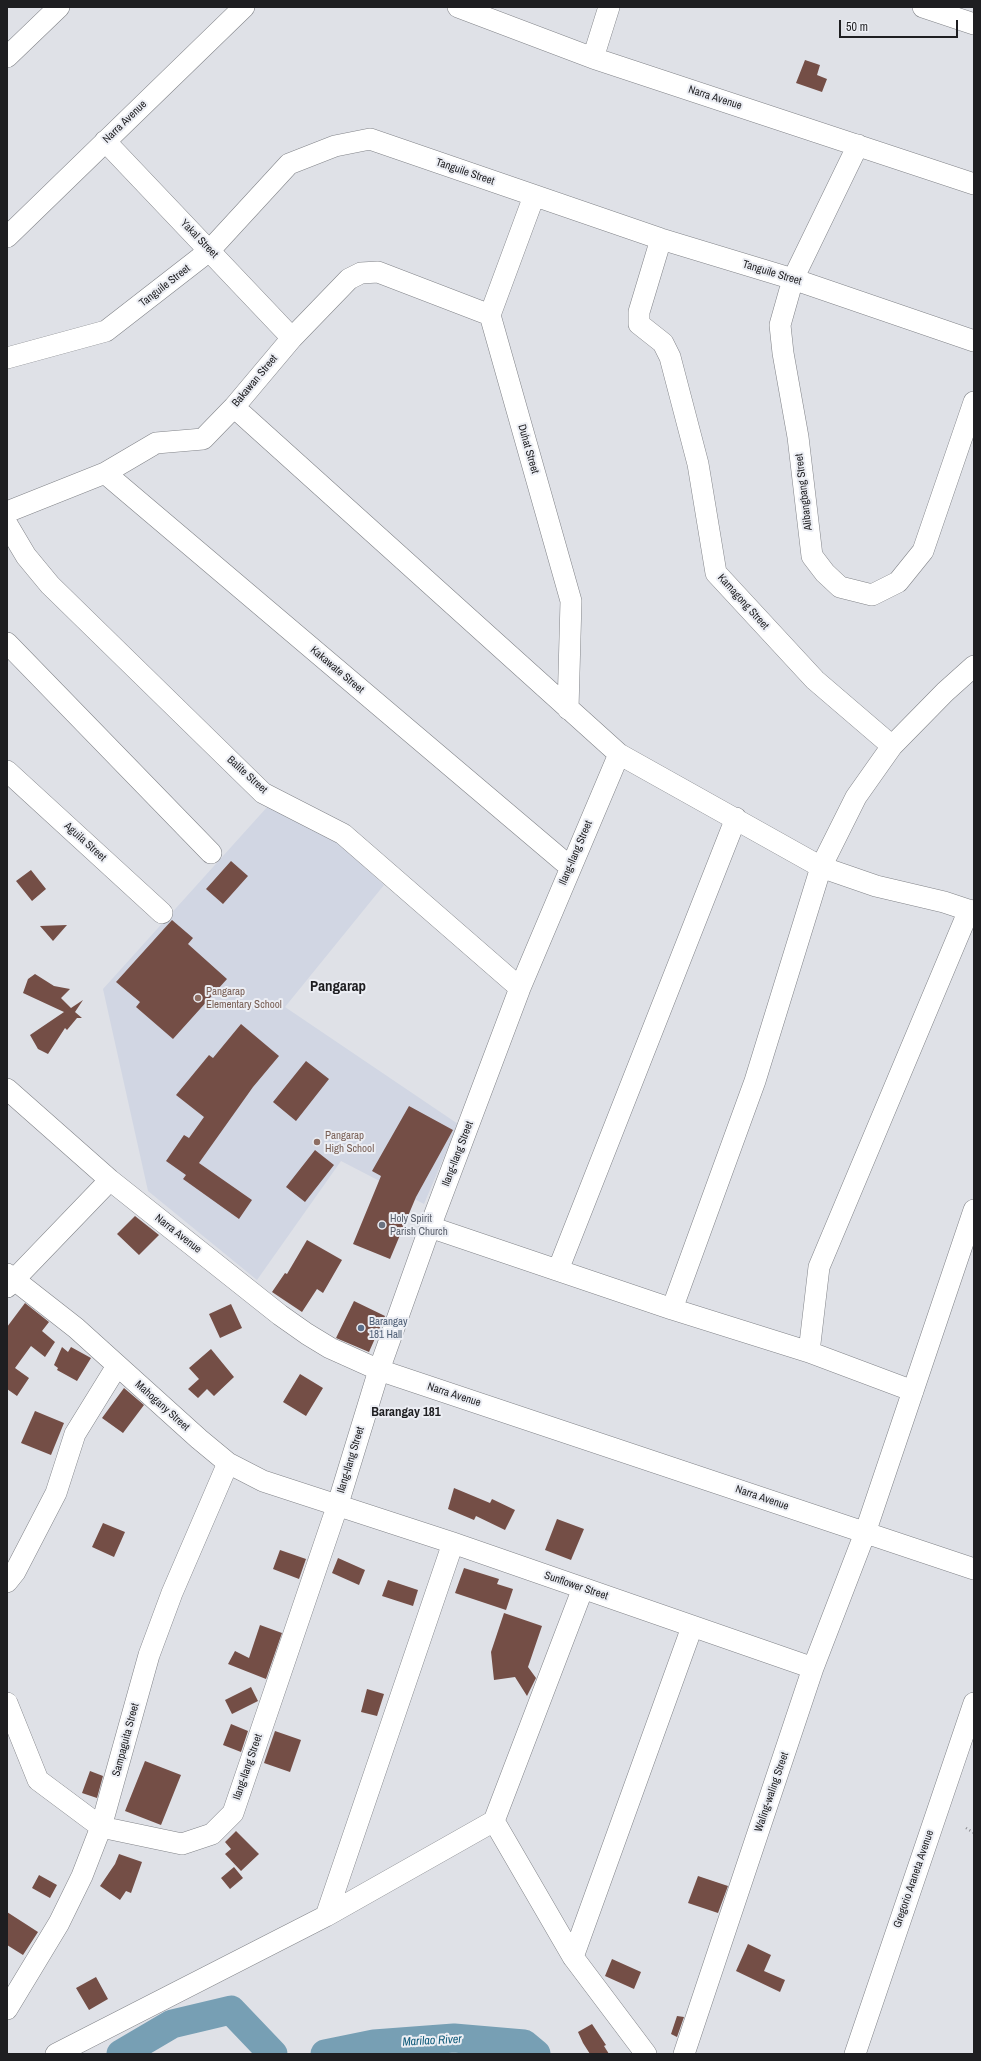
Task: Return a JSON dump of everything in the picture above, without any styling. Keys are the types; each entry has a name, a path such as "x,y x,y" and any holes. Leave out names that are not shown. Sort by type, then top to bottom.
{"street":[{"path":"7,57 58,7"},
{"name":"Narra Avenue","path":"7,237 244,7"},
{"name":"Narra Avenue","path":"458,7 593,58 974,184"},
{"path":"593,58 609,7"},
{"path":"923,7 974,24"},
{"name":"Tanguile Street","path":"7,358 106,331 209,250 289,164 335,146 370,139 662,240 793,279 974,342"},
{"name":"Yakal Street","path":"105,141 292,338"},
{"name":"Alibangbang Street","path":"858,145 793,279 780,325 783,353 798,437 812,556 825,573 840,587 872,595 898,582 923,551 974,402"},
{"path":"490,315 534,196"},
{"name":"Kamagong Street","path":"662,240 639,312 639,324 663,343 670,357 698,464 716,573 815,680 892,746"},
{"name":"Bakawan Street","path":"7,512 105,473 156,443 203,439 234,407 292,338 349,279 361,274 378,272 490,315"},
{"name":"Duhat Street","path":"490,315 570,600 568,709"},
{"path":"234,407 619,754 736,818 821,867 876,886 971,911 819,1267 808,1352"},
{"name":"Kakawate Street","path":"105,473 570,867"},
{"name":"Balite Street","path":"7,524 26,556 50,585 263,793 343,834 520,988"},
{"path":"7,643 211,853"},
{"path":"672,1309 755,1081 821,867 856,797 892,746 945,692 974,666"},
{"name":"Ilang-Ilang Street","path":"101,1827 182,1844 212,1834 233,1813 337,1507 379,1370 430,1227 520,988 619,754"},
{"name":"Aguila Street","path":"7,770 162,913"},
{"path":"558,1270 736,818"},
{"name":"Narra Avenue","path":"7,1089 110,1180 307,1334 330,1348 379,1370 974,1569"},
{"path":"9,1280 110,1180"},
{"name":"Waling-waling Street","path":"684,2054 813,1668 865,1532 974,1210"},
{"path":"430,1227 672,1309 808,1352 913,1391"},
{"name":"Mahogany Street","path":"9,1280 76,1328 199,1439 228,1463 263,1481 337,1507"},
{"path":"7,1582 15,1572 56,1494 75,1434 117,1366"},
{"name":"Sampaguita Street","path":"7,2009 58,1923 82,1876 101,1827 149,1655 174,1587 228,1463"},
{"name":"Sunflower Street","path":"337,1507 453,1543 813,1668"},
{"path":"326,1916 453,1543"},
{"path":"56,2054 326,1916 494,1821 583,1588"},
{"path":"573,1957 692,1627"},
{"path":"7,1703 38,1780 101,1827"},
{"name":"Gregorio Araneta Avenue","path":"855,2054 974,1703"},
{"path":"494,1821 573,1957 646,2054"}],"path":[{"path":"966,1828 974,1833"}],"shaded area":[{"path":"269,805 334,839 384,885 285,1007 458,1124 424,1204 341,1161 257,1280 148,1191 103,989"}],"building":[{"path":"805,60 820,65 817,75 827,79 822,92 796,83"},
{"path":"231,861 248,876 223,904 206,889"},
{"path":"31,870 46,889 32,901 16,881"},
{"path":"172,920 193,938 188,944 227,979 173,1039 136,1007 140,1002 116,982"},
{"path":"67,925 53,941 40,926"},
{"path":"35,974 54,986 70,989 61,998 71,1008 83,1000 75,1012 82,1018 77,1018 67,1030 65,1028 48,1054 38,1049 30,1035 64,1012 23,993 28,979"},
{"path":"241,1024 279,1056 253,1087 199,1163 252,1200 239,1219 183,1179 186,1175 166,1161 184,1135 189,1138 204,1117 176,1095 209,1055 213,1058"},
{"path":"306,1061 329,1079 296,1121 273,1102"},
{"path":"409,1106 453,1130 416,1197 390,1259 353,1244 381,1176 372,1171"},
{"path":"315,1150 334,1165 305,1202 286,1187"},
{"path":"135,1216 159,1235 139,1255 117,1234"},
{"path":"307,1240 342,1260 323,1293 317,1289 302,1312 272,1292 285,1273 287,1274"},
{"name":"Barangay 181 Hall","path":"354,1301 385,1316 369,1352 336,1338"},
{"path":"25,1303 49,1322 42,1331 55,1342 45,1357 31,1346 15,1368 29,1378 17,1396 7,1389 7,1327"},
{"path":"231,1304 242,1328 220,1338 209,1314"},
{"path":"62,1347 68,1352 71,1347 91,1358 77,1381 57,1370 58,1368 54,1365"},
{"path":"211,1349 234,1377 214,1396 207,1389 198,1398 188,1389 199,1379 189,1368"},
{"path":"300,1374 323,1388 306,1416 283,1402"},
{"path":"124,1388 144,1405 123,1433 102,1418"},
{"path":"35,1411 64,1423 51,1455 21,1443"},
{"path":"454,1488 490,1503 492,1499 515,1510 505,1530 476,1516 474,1520 448,1509"},
{"path":"557,1519 584,1529 571,1560 545,1550"},
{"path":"103,1523 125,1532 114,1557 92,1547"},
{"path":"280,1550 306,1559 299,1579 273,1569"},
{"path":"338,1558 365,1570 359,1585 332,1573"},
{"path":"464,1568 499,1579 497,1584 513,1589 506,1610 455,1593"},
{"path":"388,1580 418,1590 413,1606 382,1596"},
{"path":"504,1613 542,1626 528,1667 536,1678 527,1696 515,1677 494,1680 491,1652"},
{"path":"260,1625 282,1633 266,1679 228,1664 235,1651 249,1658"},
{"path":"251,1687 258,1701 232,1714 225,1700"},
{"path":"367,1689 384,1694 377,1716 361,1712"},
{"path":"231,1724 248,1731 241,1752 223,1745"},
{"path":"275,1731 301,1740 290,1772 264,1763"},
{"path":"145,1761 181,1775 161,1825 125,1811"},
{"path":"90,1771 103,1776 97,1798 82,1793"},
{"path":"236,1831 259,1854 241,1871 225,1854 231,1849 225,1842"},
{"path":"119,1854 142,1862 131,1893 126,1891 120,1900 100,1886 115,1864"},
{"path":"234,1867 243,1878 230,1889 221,1878"},
{"path":"39,1875 57,1885 50,1898 32,1888"},
{"path":"698,1876 728,1886 718,1913 688,1903"},
{"path":"7,1912 38,1932 23,1955 7,1945"},
{"path":"748,1944 771,1955 764,1971 785,1980 780,1992 736,1971"},
{"path":"612,1959 641,1972 634,1989 605,1976"},
{"path":"96,1977 108,1999 89,2010 76,1988"},
{"path":"677,2016 684,2017 677,2037 671,2034"},
{"path":"592,2024 606,2045 604,2046 609,2054 590,2054 583,2043 578,2032"}],"waterway":[{"name":"Marilao River","path":"121,2054 172,2024 231,2010 273,2054"},
{"name":"Marilao River","path":"325,2054 374,2044 454,2038 524,2044 536,2054"}],"place":[{"name":"Pangarap Elementary School","path":"198,998"},
{"name":"Pangarap High School","path":"317,1142"},
{"name":"Holy Spirit Parish Church","path":"382,1225"},
{"name":"Barangay 181 Hall","path":"361,1328"}],"district":[{"name":"Pangarap","path":"338,987"},
{"name":"Barangay 181","path":"406,1413"}]}
